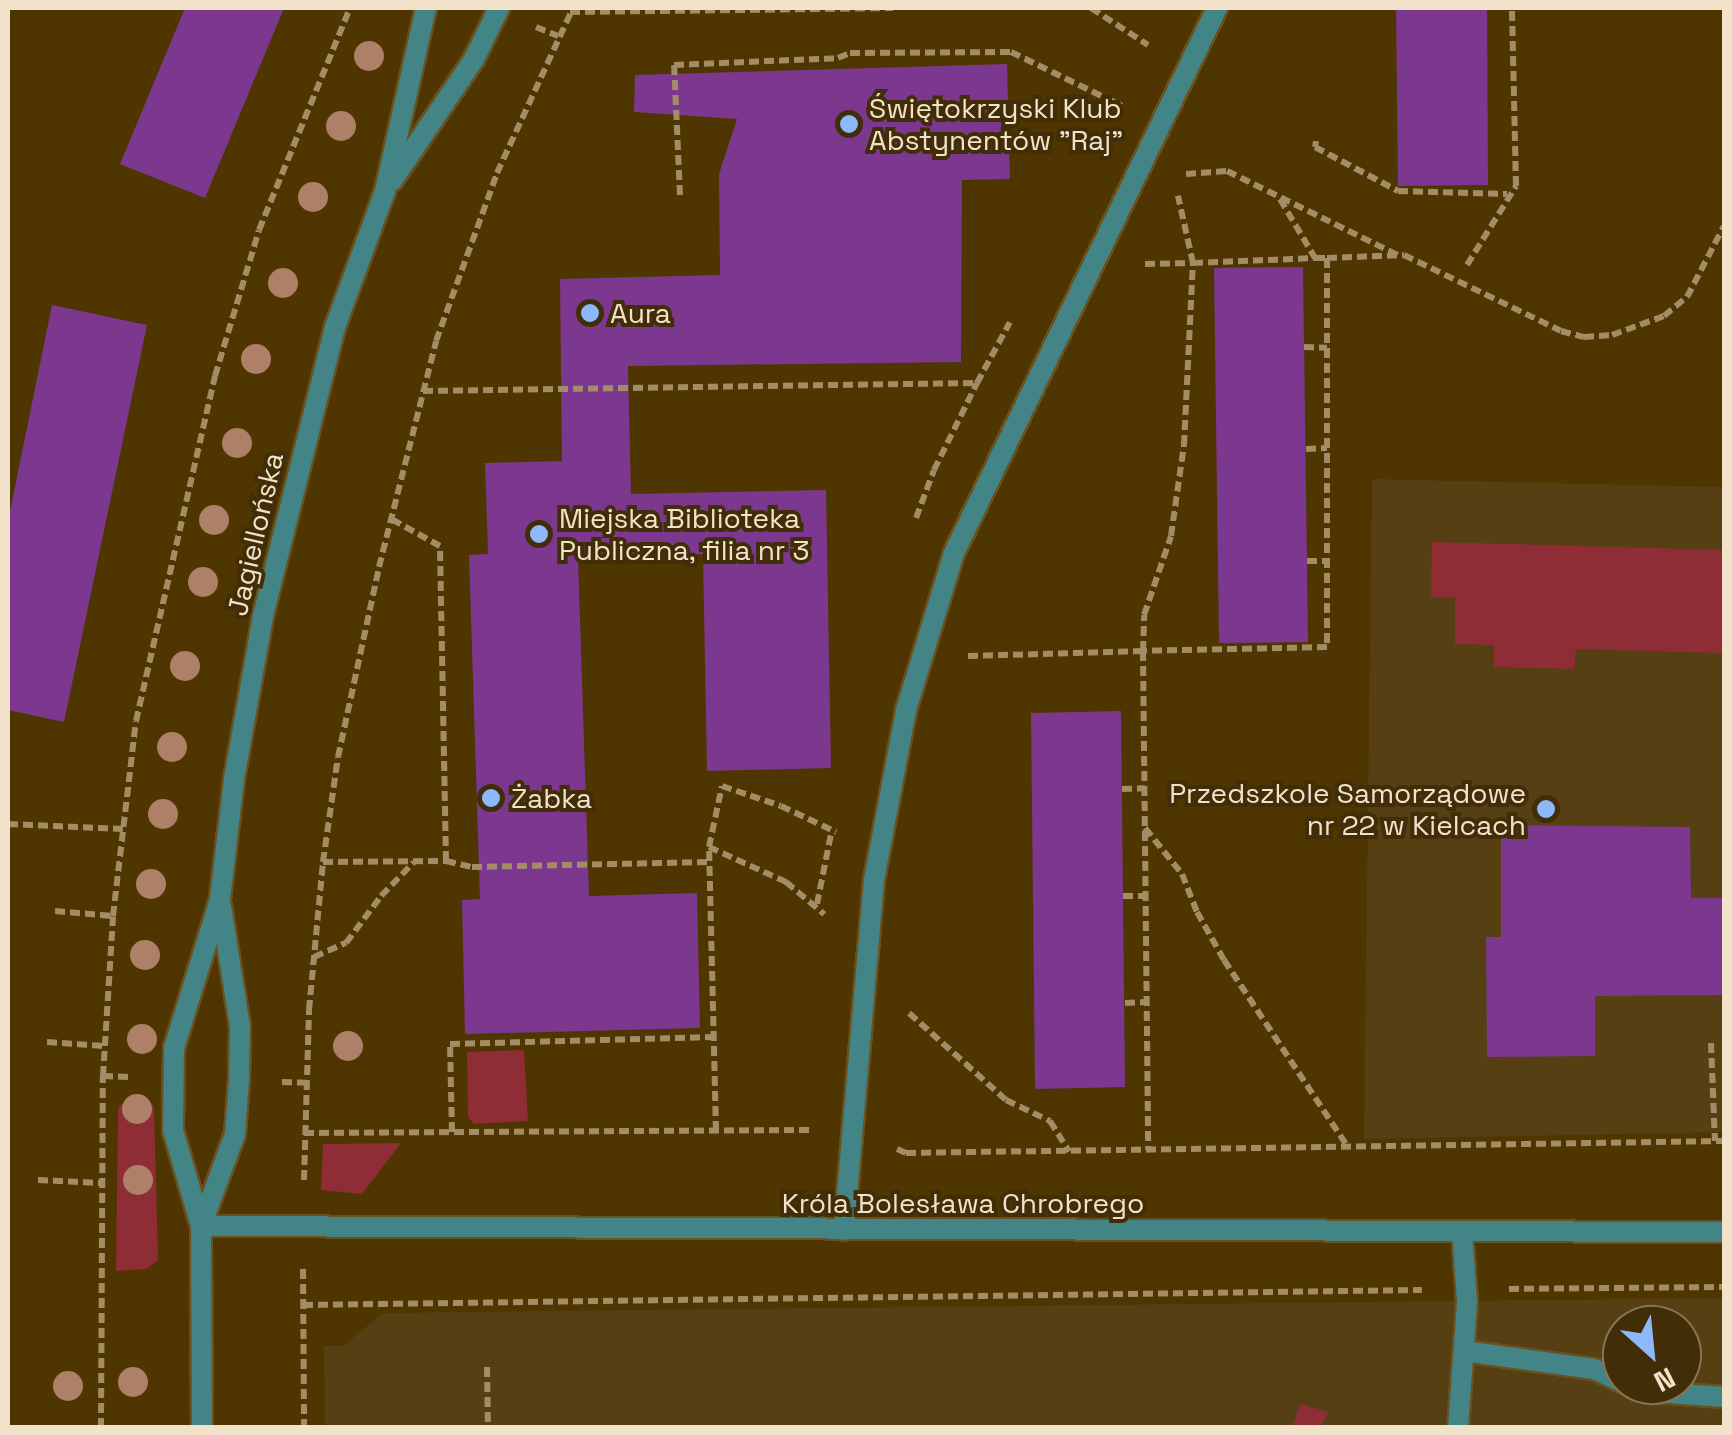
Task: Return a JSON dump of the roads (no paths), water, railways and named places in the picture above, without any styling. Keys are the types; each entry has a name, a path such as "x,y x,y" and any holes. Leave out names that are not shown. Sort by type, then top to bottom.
{"street":[{"name":"Jagiellońska","path":"202,1428 201,1226 177,1147 170,1096 174,1048 220,899 234,779 263,616 335,327 385,191 426,8"},
{"name":"Jagiellońska","path":"385,191 474,59 500,8"},
{"path":"844,1230 874,880 906,710 954,553 1089,266 1217,8"},
{"name":"Jagiellońska","path":"201,1226 235,1134 240,1060 240,1027 220,899"},
{"name":"Króla Bolesława Chrobrego","path":"201,1226 1724,1232"},
{"path":"1458,1428 1466,1290 1462,1231"},
{"path":"1464,1351 1602,1373"}],"place":[{"name":"Świętokrzyski Klub Abstynentów \"Raj\"","path":"849,124"},
{"name":"Aura","path":"590,313"},
{"name":"Miejska Biblioteka Publiczna, filia nr 3","path":"539,534"},
{"name":"Żabka","path":"491,798"},
{"name":"Przedszkole Samorządowe nr 22 w Kielcach","path":"1546,809"}]}
